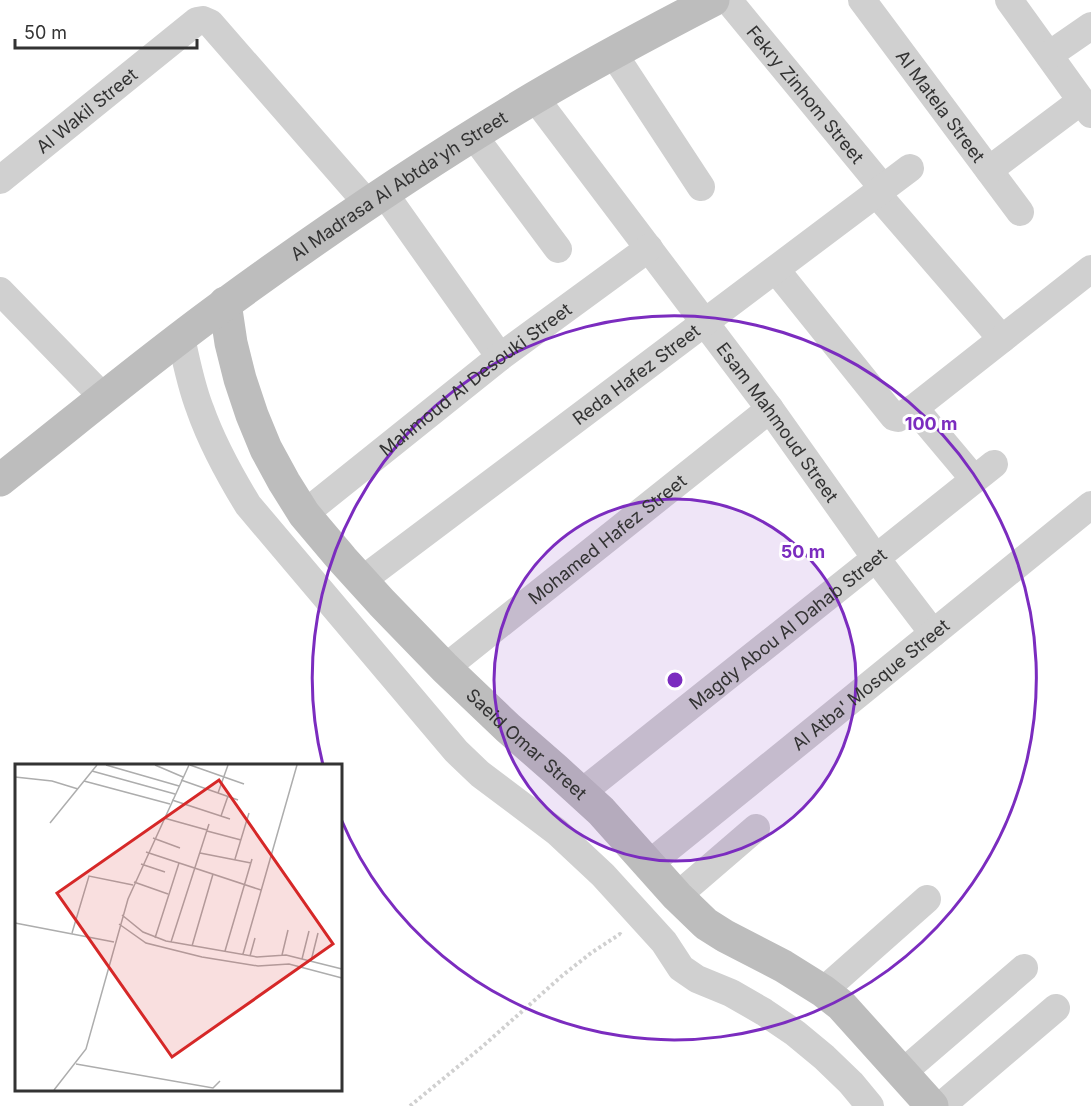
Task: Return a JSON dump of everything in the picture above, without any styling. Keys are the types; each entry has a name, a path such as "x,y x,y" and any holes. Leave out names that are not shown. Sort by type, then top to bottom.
{"street":[{"name":"Al Madrasa Al Abtda'yh Street","path":"0,480 225,303 376,198 535,98 613,53 713,0"},
{"name":"Fekry Zinhom Street","path":"728,0 1002,339"},
{"name":"Al Matela Street","path":"862,0 1020,212"},
{"path":"989,170 1086,107 1009,0"},
{"name":"Al Wakil Street","path":"0,180 197,21 203,20 210,23 376,198"},
{"path":"1049,56 1091,26"},
{"path":"613,53 701,187"},
{"name":"Esam Mahmoud Street","path":"535,98 770,409 875,557 933,633"},
{"path":"473,135 558,249"},
{"name":"Reda Hafez Street","path":"361,581 910,168"},
{"path":"376,198 500,357"},
{"name":"Mahmoud Al Desouki Street","path":"304,514 500,357 649,248"},
{"path":"776,270 894,417 898,418 913,409 1091,270"},
{"path":"0,291 104,398"},
{"name":"Saeid Omar Street","path":"225,303 236,361 252,415 270,458 304,514 342,560 445,668 601,811 683,902 706,924 724,936 783,966 841,1005 932,1106"},
{"path":"181,336 199,407 229,474 248,506 456,751 480,774 557,832 603,875 664,942 681,968 696,979 731,993 764,1011 795,1033 851,1083 870,1106"},
{"name":"Mohamed Hafez Street","path":"445,668 770,409"},
{"name":"Magdy Abou Al Dahab Street","path":"581,793 984,471 913,409"},
{"name":"Al Atba' Mosque Street","path":"649,864 1091,506"},
{"path":"664,942 679,916 683,902 756,828"},
{"path":"823,991 927,899"},
{"path":"902,1072 1024,969"},
{"path":"941,1106 1056,1008"}],"path":[{"path":"410,1106 483,1046 563,975 620,934 664,942"}]}
